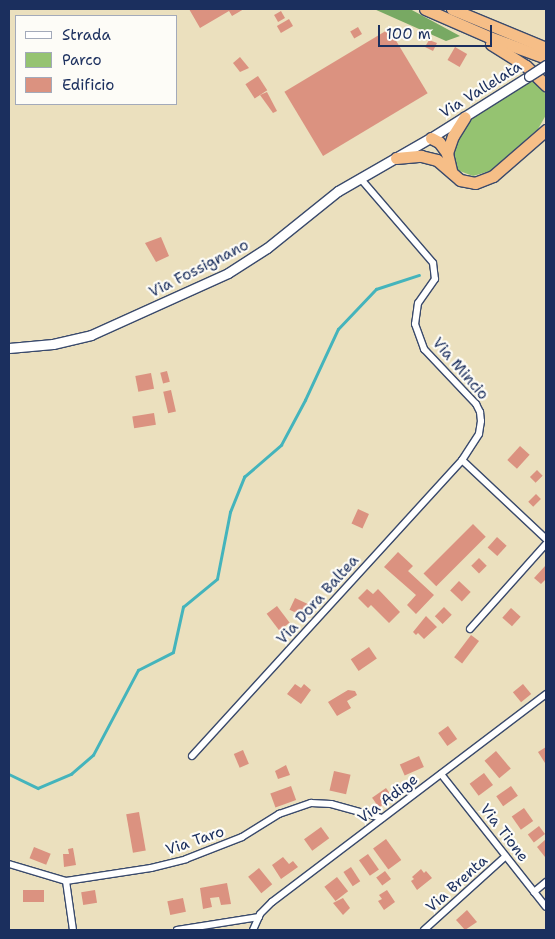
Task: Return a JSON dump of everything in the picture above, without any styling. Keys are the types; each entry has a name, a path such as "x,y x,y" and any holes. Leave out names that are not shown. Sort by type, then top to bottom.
{"highway":[{"path":"425,9 455,23 546,58"},
{"path":"452,9 546,48"},
{"path":"455,23 519,60 537,74 546,85"},
{"path":"447,153 453,136 465,117"},
{"path":"534,140 546,121"},
{"path":"396,158 420,156 437,160 460,180 467,183 486,179 499,171 546,130"},
{"path":"431,138 439,142 447,153 451,171"},
{"path":"431,138 432,150 437,160"}],"street":[{"name":"Via Vallelata","path":"431,138 546,65"},
{"name":"Via Fossignano","path":"9,348 53,344 91,335 209,283 258,255 315,208 360,178 431,138"},
{"name":"Via Mincio","path":"360,178 427,254 434,265 434,282 418,303 415,324 424,349 476,404 480,412 481,425 477,438 462,460"},
{"path":"462,460 546,539"},
{"name":"Via Dora Baltea","path":"192,756 462,460"},
{"path":"470,629 546,544"},
{"name":"Via Adige","path":"253,930 258,917 269,904 546,694"},
{"name":"Via Tione","path":"441,774 546,907"},
{"name":"Via Taro","path":"9,864 66,881 151,868 186,859 242,837 279,814 311,803 331,804 382,818"},
{"name":"Via Brenta","path":"424,930 506,856"},
{"path":"66,881 73,930"},
{"path":"534,892 546,882"},
{"path":"177,930 258,917"}],"green space":[{"path":"374,9 410,9 460,36 446,41"},
{"path":"538,78 546,96 546,115 538,129 490,171 473,176 457,170 454,166 451,150 466,123 504,96"}],"building":[{"path":"189,9 244,9 232,16 229,11 200,28"},
{"path":"281,11 285,18 278,22 274,15"},
{"path":"289,19 293,26 281,33 277,26"},
{"path":"358,27 362,34 354,38 350,32"},
{"path":"389,29 428,93 323,156 284,92"},
{"path":"429,40 437,43 433,51 425,47"},
{"path":"455,47 467,54 460,67 448,60"},
{"path":"240,57 249,68 240,72 233,63"},
{"path":"258,76 267,90 255,98 245,84"},
{"path":"267,92 277,111 273,113 260,95"},
{"path":"161,237 169,256 156,262 145,243"},
{"path":"167,371 170,382 163,383 160,373"},
{"path":"151,373 154,389 138,392 135,376"},
{"path":"171,390 176,411 168,413 163,392"},
{"path":"154,413 156,425 134,428 132,416"},
{"path":"520,446 530,455 517,469 507,460"},
{"path":"537,470 543,476 536,483 530,477"},
{"path":"536,494 541,499 533,507 528,502"},
{"path":"358,509 369,514 362,528 351,524"},
{"path":"473,524 486,537 436,586 424,573"},
{"path":"497,537 507,546 497,556 488,547"},
{"path":"398,552 413,566 408,571 434,595 416,614 407,605 416,595 384,567"},
{"path":"479,558 487,566 479,574 471,566"},
{"path":"546,565 546,579 541,584 534,578"},
{"path":"459,581 471,592 462,601 450,591"},
{"path":"367,589 373,594 378,589 400,612 389,623 371,605 368,608 358,598"},
{"path":"295,598 310,605 305,617 290,610"},
{"path":"277,606 290,623 279,631 267,614"},
{"path":"444,607 452,615 443,624 435,616"},
{"path":"511,608 521,617 512,626 502,618"},
{"path":"426,616 437,627 424,639 418,633 416,635 413,632"},
{"path":"471,635 479,641 462,663 454,657"},
{"path":"369,647 377,659 359,671 351,659"},
{"path":"295,684 301,688 304,684 311,690 301,704 287,694"},
{"path":"523,684 531,694 521,702 513,692"},
{"path":"348,690 355,691 357,695 347,701 351,708 337,716 328,702"},
{"path":"448,726 457,739 447,746 438,733"},
{"path":"546,747 546,762 545,763 538,752"},
{"path":"243,750 249,764 240,768 234,754"},
{"path":"496,751 511,769 499,778 485,761"},
{"path":"419,756 424,767 405,776 400,765"},
{"path":"286,765 290,775 278,779 275,771"},
{"path":"334,771 351,775 346,794 330,790"},
{"path":"484,773 493,785 479,796 470,784"},
{"path":"291,786 296,800 275,808 270,794"},
{"path":"511,786 518,796 503,806 496,796"},
{"path":"386,788 393,798 379,808 372,798"},
{"path":"524,808 533,821 521,830 512,817"},
{"path":"139,812 146,850 133,853 126,814"},
{"path":"539,826 545,834 534,842 528,834"},
{"path":"321,827 329,838 312,851 304,839"},
{"path":"386,839 401,860 388,869 373,848"},
{"path":"546,839 546,855 545,857 537,847"},
{"path":"34,847 51,854 46,865 30,858"},
{"path":"73,848 76,865 64,867 63,854 69,854 68,849"},
{"path":"368,854 379,870 370,876 359,860"},
{"path":"283,857 289,864 293,861 298,867 281,879 272,865"},
{"path":"351,867 360,881 353,886 343,872"},
{"path":"259,868 272,884 261,893 248,877"},
{"path":"421,869 424,873 426,871 432,878 417,890 411,881 414,879 412,877"},
{"path":"385,871 391,879 382,886 376,878"},
{"path":"337,877 348,891 335,901 324,887"},
{"path":"227,883 231,904 221,905 219,897 210,898 212,907 203,909 200,888"},
{"path":"23,890 44,890 44,902 23,902"},
{"path":"95,890 97,903 83,905 81,892"},
{"path":"387,890 395,902 384,910 378,901 382,899 379,895"},
{"path":"183,898 186,912 170,915 167,901"},
{"path":"343,898 350,908 343,915 333,903"},
{"path":"467,910 477,922 465,930 456,920"}],"waterway":[{"path":"9,774 38,788 71,774 93,755 138,670 173,652 183,607 217,579 230,512 244,477 281,445 305,400 338,329 376,289 419,275"}]}
